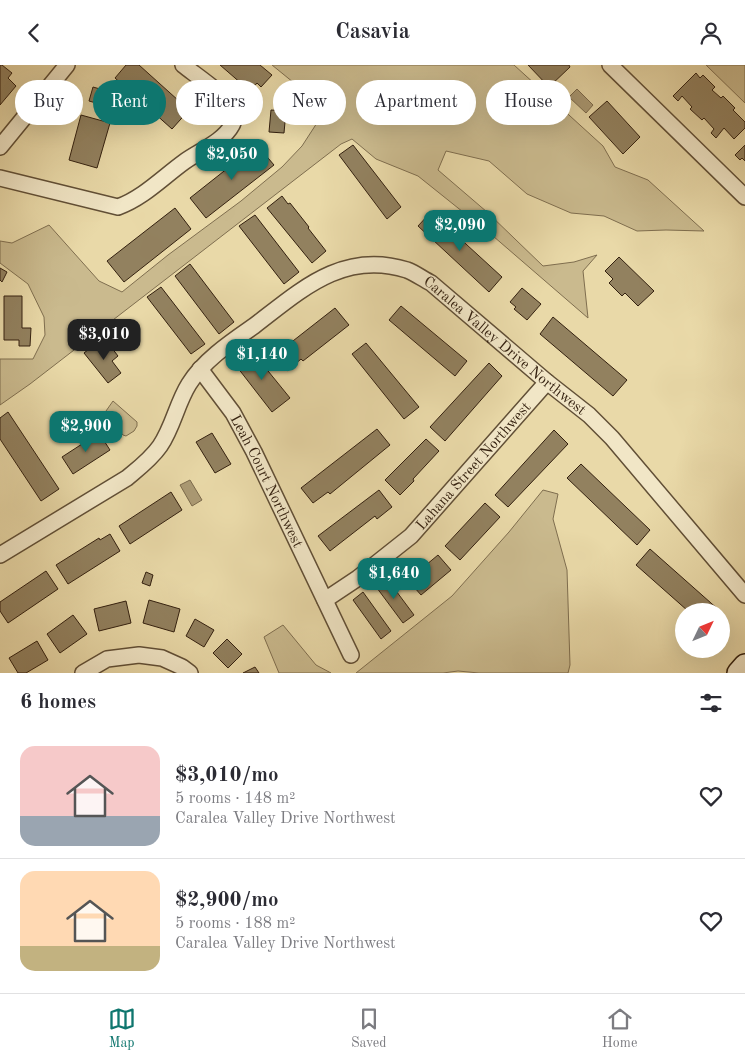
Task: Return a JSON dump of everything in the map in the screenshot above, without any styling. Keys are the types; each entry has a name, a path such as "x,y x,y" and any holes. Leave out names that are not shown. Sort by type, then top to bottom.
{"street":[{"path":"0,147 66,65"},
{"path":"0,178 118,207 127,204 148,191 184,162 223,136 232,125 234,112 229,102 183,65"},
{"path":"610,65 745,197"},
{"name":"Caralea Valley Drive Northwest","path":"0,555 127,478 146,463 161,445 188,385 200,369 299,291 326,275 358,266 384,265 409,271 431,283 547,382 589,415 612,438 745,595"},
{"name":"Leah Court Northwest","path":"200,369 237,421 351,655"},
{"name":"Lahana Street Northwest","path":"324,600 358,578 411,535 547,382"},
{"path":"82,673 108,659 139,655 162,658 182,667 190,673"}],"shaded area":[{"path":"272,65 514,65 530,80 486,80 486,125 571,125 571,117 603,146 615,167 648,180 704,231 637,231 604,216 571,213 527,194 489,161 446,151 438,170 487,212 543,266 574,262 597,255 583,271 588,318 493,236 418,176 376,159 352,139 341,144 30,384 0,405 0,359 33,359 45,335 44,317 28,284 0,263 0,241 12,243 49,225 99,281 122,292 241,201 282,167 302,146 316,125 346,125 346,80 290,80"},
{"path":"706,65 745,65 745,103"},
{"path":"577,89 593,105 586,113 571,99 571,95"},
{"path":"113,401 137,422 134,431 126,436 108,418 106,411"},
{"path":"190,480 202,500 192,506 180,485"},
{"path":"543,490 558,494 553,519 567,570 570,665 568,673 479,673 458,671 443,673 356,673 452,596 509,532"},
{"path":"283,625 316,665 331,673 279,673 264,637"}],"building":[{"path":"0,65 2,65 12,73 8,78 15,87 0,105"},
{"path":"126,65 139,65 156,80 117,80 115,78"},
{"path":"220,65 260,65 272,75 263,85 263,80 237,80"},
{"path":"528,65 569,65 570,67 556,80 542,80"},
{"path":"696,73 700,78 703,75 715,87 712,90 721,98 723,96 745,122 745,128 734,139 724,128 716,138 711,133 714,129 704,118 702,120 690,109 692,107 682,96 678,101 673,96"},
{"path":"93,87 93,102 89,101"},
{"path":"166,89 176,98 176,125 172,129 166,124"},
{"path":"607,101 640,137 623,154 589,117"},
{"path":"271,110 273,110 273,125 285,125 284,133 269,132"},
{"path":"83,116 93,118 93,125 109,125 97,168 69,160 78,125 83,125"},
{"path":"257,145 274,165 206,218 190,198"},
{"path":"353,145 401,207 387,219 339,155"},
{"path":"745,145 745,161 742,158 740,160 735,155"},
{"path":"282,196 288,204 290,203 326,251 312,263 267,208"},
{"path":"175,208 191,229 124,282 107,261"},
{"path":"431,212 502,277 489,292 418,226"},
{"path":"255,215 299,272 284,284 239,226"},
{"path":"619,257 654,291 638,306 625,293 622,296 609,283 613,279 605,271"},
{"path":"190,264 234,322 219,334 175,276"},
{"path":"0,268 7,272 2,282 0,280"},
{"path":"161,287 205,344 191,354 147,297"},
{"path":"522,288 541,304 527,320 514,309 516,307 510,302"},
{"path":"4,296 22,296 22,328 31,328 30,346 19,346 19,340 4,340"},
{"path":"401,306 467,361 455,376 389,320"},
{"path":"335,308 349,325 303,361 301,359 287,371 275,355"},
{"path":"553,317 627,380 613,396 540,334"},
{"path":"98,342 102,348 108,343 118,356 112,361 121,373 108,383 84,353"},
{"path":"366,343 419,407 404,419 352,354"},
{"path":"251,350 290,398 272,412 234,363"},
{"path":"489,363 502,376 445,441 430,427"},
{"path":"8,412 59,489 41,501 0,439 0,418"},
{"path":"377,429 390,445 330,494 328,492 313,503 301,488"},
{"path":"554,430 568,444 508,507 495,495"},
{"path":"99,433 110,450 73,474 62,457"},
{"path":"212,433 231,464 215,473 196,442"},
{"path":"426,439 439,451 400,495 385,480"},
{"path":"581,464 650,530 637,545 567,478"},
{"path":"379,490 392,507 377,519 375,516 330,551 318,536"},
{"path":"171,492 182,510 130,544 119,526"},
{"path":"485,503 500,517 460,560 445,546"},
{"path":"110,534 120,551 68,584 56,565 99,538 100,540"},
{"path":"650,549 711,603 679,603 636,565"},
{"path":"438,555 451,570 421,595 408,580"},
{"path":"46,571 58,589 8,623 0,611 0,602"},
{"path":"146,572 153,575 150,586 142,583"},
{"path":"385,576 414,615 403,623 374,584"},
{"path":"363,592 391,631 381,639 353,600"},
{"path":"149,600 180,609 174,632 143,623"},
{"path":"126,601 131,623 99,631 94,609"},
{"path":"73,615 87,634 60,653 47,634"},
{"path":"195,619 214,630 204,647 186,636"},
{"path":"227,639 242,654 228,668 213,653"},
{"path":"37,641 48,660 26,673 18,673 9,658"},
{"path":"255,667 259,673 243,673"}]}
